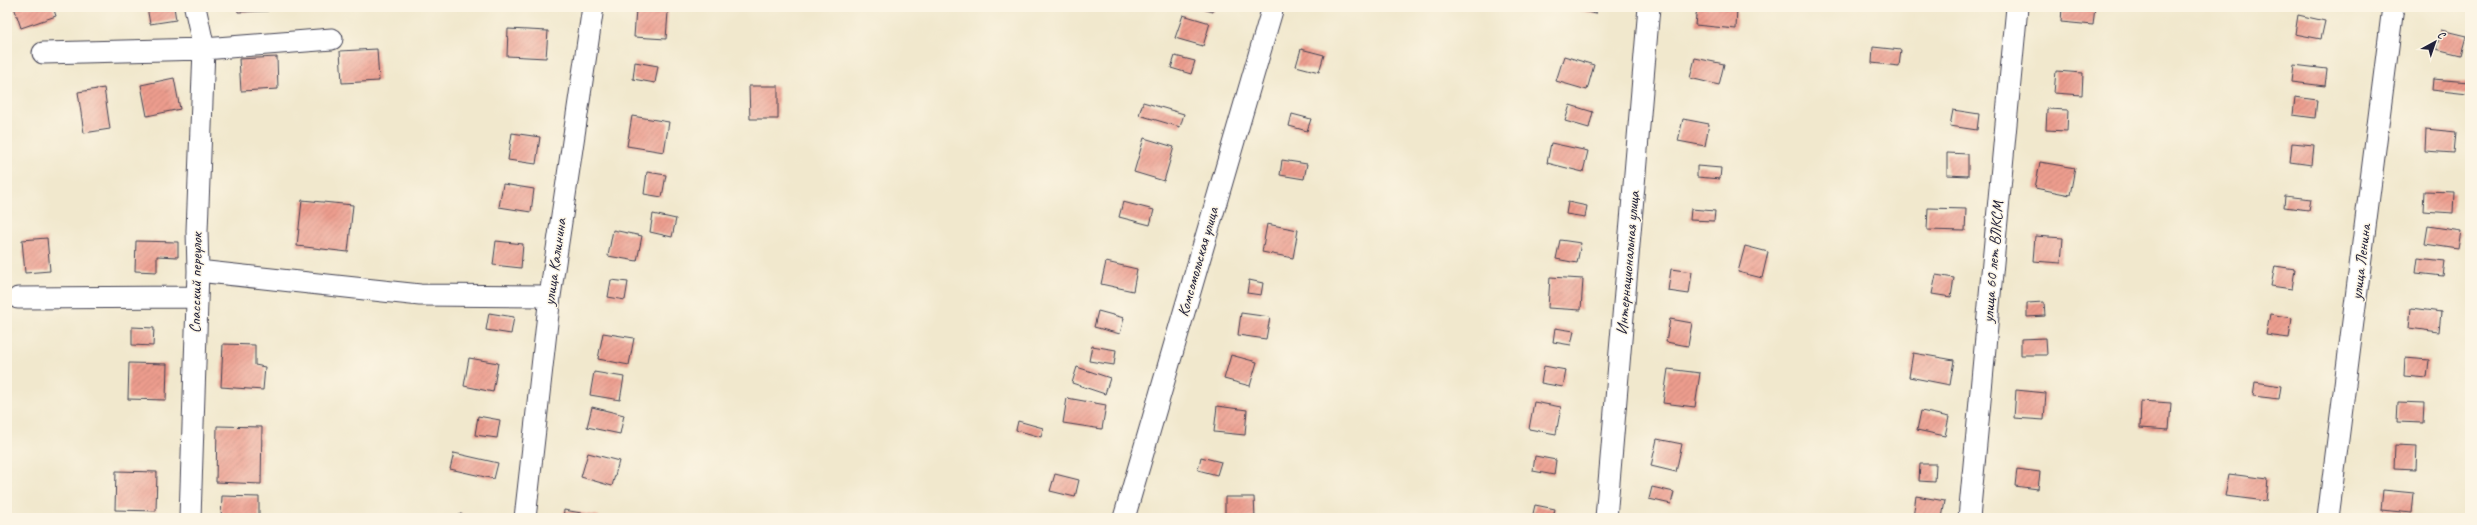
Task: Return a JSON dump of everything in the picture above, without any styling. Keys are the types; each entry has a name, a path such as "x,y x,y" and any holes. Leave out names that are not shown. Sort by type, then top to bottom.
{"street":[{"name":"Спасский переулок","path":"190,518 198,271 197,231 204,48 195,7"},
{"name":"улица Калинина","path":"525,518 550,296 593,7"},
{"name":"Комсомольская улица","path":"1124,518 1273,7"},
{"name":"Интернациональная улица","path":"1606,518 1649,7"},
{"name":"улица 60 лет ВЛКСМ","path":"1969,518 2017,7"},
{"name":"улица Ленина","path":"2328,518 2393,7"},
{"path":"43,53 204,48 332,40"},
{"path":"198,271 420,296 550,296"},
{"path":"18,298 196,297"}],"building":[{"path":"14,7 53,7 56,16 21,28"},
{"path":"147,7 174,7 176,20 150,24"},
{"path":"237,7 268,7 268,11 238,12"},
{"path":"1196,7 1214,7 1213,12"},
{"path":"1564,7 1597,7 1596,14"},
{"path":"1697,7 1737,7 1736,29 1695,25"},
{"path":"2062,7 2095,7 2093,25 2061,22"},
{"path":"636,9 668,12 666,39 634,37"},
{"path":"1183,15 1210,23 1203,46 1175,38"},
{"path":"2298,15 2325,21 2321,39 2295,34"},
{"path":"508,29 548,31 546,58 507,56"},
{"path":"2441,30 2466,36 2461,55 2436,49"},
{"path":"7,37 9,37 11,95 7,95"},
{"path":"1873,47 1901,50 1899,66 1872,63"},
{"path":"377,49 379,81 342,83 340,51"},
{"path":"1301,49 1324,55 1319,72 1296,66"},
{"path":"1175,56 1195,61 1191,74 1171,68"},
{"path":"1564,56 1594,65 1587,90 1556,81"},
{"path":"277,57 278,89 241,91 239,59"},
{"path":"1695,58 1724,64 1719,85 1690,78"},
{"path":"635,62 658,66 655,83 633,79"},
{"path":"2294,65 2327,69 2325,86 2292,82"},
{"path":"2056,71 2083,73 2082,95 2054,93"},
{"path":"174,78 180,109 147,116 141,85"},
{"path":"2433,79 2469,82 2468,94 2432,90"},
{"path":"749,86 778,86 778,119 750,119"},
{"path":"104,88 110,129 84,133 78,92"},
{"path":"2295,97 2317,100 2315,118 2293,115"},
{"path":"1143,102 1184,114 1180,127 1139,115"},
{"path":"1570,105 1593,112 1589,128 1565,121"},
{"path":"2047,109 2068,110 2067,131 2046,130"},
{"path":"1953,110 1979,114 1977,130 1950,126"},
{"path":"1292,114 1311,119 1307,131 1289,126"},
{"path":"632,116 669,122 664,152 627,146"},
{"path":"1683,119 1709,124 1705,146 1678,141"},
{"path":"2426,129 2456,132 2454,153 2425,151"},
{"path":"512,133 540,137 536,164 508,160"},
{"path":"1144,138 1174,147 1164,181 1134,172"},
{"path":"1551,143 1588,151 1583,172 1547,163"},
{"path":"2292,143 2314,145 2312,165 2290,162"},
{"path":"1947,153 1968,154 1968,176 1947,175"},
{"path":"1282,160 1307,164 1304,179 1280,175"},
{"path":"2040,162 2075,168 2070,195 2035,188"},
{"path":"1697,166 1721,168 1720,179 1697,177"},
{"path":"647,172 666,175 662,197 644,194"},
{"path":"503,184 534,189 531,212 499,207"},
{"path":"2424,191 2454,192 2453,213 2423,211"},
{"path":"2285,196 2311,199 2309,210 2284,207"},
{"path":"302,200 353,205 348,252 297,246"},
{"path":"1123,202 1154,210 1150,225 1119,217"},
{"path":"1568,202 1587,206 1585,217 1566,214"},
{"path":"1928,208 1966,209 1965,231 1927,230"},
{"path":"1691,209 1715,211 1714,221 1690,220"},
{"path":"653,214 676,219 672,237 650,232"},
{"path":"1267,224 1298,230 1293,258 1262,252"},
{"path":"2428,226 2461,231 2458,249 2425,244"},
{"path":"613,230 642,236 637,261 608,256"},
{"path":"2035,236 2063,238 2061,263 2033,261"},
{"path":"47,238 50,271 25,273 22,240"},
{"path":"1560,240 1581,243 1577,263 1556,259"},
{"path":"136,241 178,242 178,257 157,256 157,272 135,271"},
{"path":"496,241 523,244 521,268 493,265"},
{"path":"1745,246 1768,252 1762,278 1738,272"},
{"path":"2418,258 2445,261 2443,276 2416,273"},
{"path":"1106,262 1137,269 1133,291 1101,284"},
{"path":"2275,266 2295,269 2292,289 2271,286"},
{"path":"1671,269 1692,272 1689,294 1668,291"},
{"path":"1936,275 1954,278 1951,297 1932,294"},
{"path":"1550,277 1583,279 1581,310 1548,308"},
{"path":"611,280 628,282 625,300 608,297"},
{"path":"1249,280 1263,283 1261,295 1247,293"},
{"path":"2044,302 2045,316 2027,317 2027,303"},
{"path":"2411,308 2441,312 2439,332 2409,328"},
{"path":"1098,311 1124,318 1120,334 1094,327"},
{"path":"489,313 514,317 511,334 486,330"},
{"path":"1241,313 1270,317 1266,339 1238,335"},
{"path":"2270,314 2292,318 2289,338 2266,335"},
{"path":"1670,319 1692,323 1688,346 1666,342"},
{"path":"132,327 154,328 153,346 132,345"},
{"path":"1555,328 1574,331 1571,345 1553,342"},
{"path":"603,333 634,338 629,365 598,359"},
{"path":"2046,338 2047,355 2021,355 2021,339"},
{"path":"223,344 255,345 255,365 265,367 263,390 221,387"},
{"path":"1092,346 1116,350 1114,365 1089,361"},
{"path":"1913,353 1954,360 1950,385 1909,377"},
{"path":"1231,355 1257,362 1250,386 1224,379"},
{"path":"469,358 498,363 493,392 464,386"},
{"path":"2405,358 2429,360 2427,378 2404,376"},
{"path":"129,363 167,364 166,400 128,399"},
{"path":"1544,366 1566,370 1563,387 1541,383"},
{"path":"1077,367 1110,378 1105,394 1072,383"},
{"path":"1668,369 1700,373 1695,407 1663,403"},
{"path":"594,372 624,377 620,400 590,395"},
{"path":"2255,382 2281,386 2279,399 2253,396"},
{"path":"2016,390 2046,393 2044,420 2014,418"},
{"path":"1067,398 1106,405 1102,429 1063,423"},
{"path":"2141,401 2171,403 2169,430 2140,428"},
{"path":"1534,402 1561,407 1556,434 1529,429"},
{"path":"2398,402 2424,403 2423,423 2397,422"},
{"path":"1217,406 1247,410 1245,435 1214,432"},
{"path":"592,407 624,415 620,434 587,427"},
{"path":"1921,411 1949,417 1945,436 1917,430"},
{"path":"478,416 500,420 497,438 475,435"},
{"path":"1018,421 1043,428 1041,437 1016,430"},
{"path":"217,426 262,427 261,484 216,482"},
{"path":"1657,439 1682,444 1676,472 1651,466"},
{"path":"2395,445 2417,446 2416,469 2394,468"},
{"path":"454,453 498,463 494,479 450,469"},
{"path":"588,453 619,461 612,486 581,477"},
{"path":"1535,456 1556,460 1554,475 1533,471"},
{"path":"1201,457 1221,462 1217,475 1198,470"},
{"path":"1920,464 1936,464 1935,482 1919,481"},
{"path":"2017,469 2040,472 2038,489 2015,486"},
{"path":"116,471 157,472 156,511 115,510"},
{"path":"1055,474 1079,480 1075,497 1050,491"},
{"path":"2229,474 2268,479 2266,501 2225,496"},
{"path":"1652,487 1674,492 1671,504 1649,499"},
{"path":"2383,490 2414,493 2412,513 2381,510"},
{"path":"222,496 259,497 259,518 221,518"},
{"path":"1916,496 1945,501 1942,518 1913,518"},
{"path":"1225,497 1254,497 1255,518 1225,518"},
{"path":"1535,505 1555,509 1553,518 1532,518"},
{"path":"564,510 599,516 599,518 563,518"},
{"path":"460,514 478,517 478,518 459,518"},
{"path":"1035,515 1045,517 1045,518 1034,518"}]}
